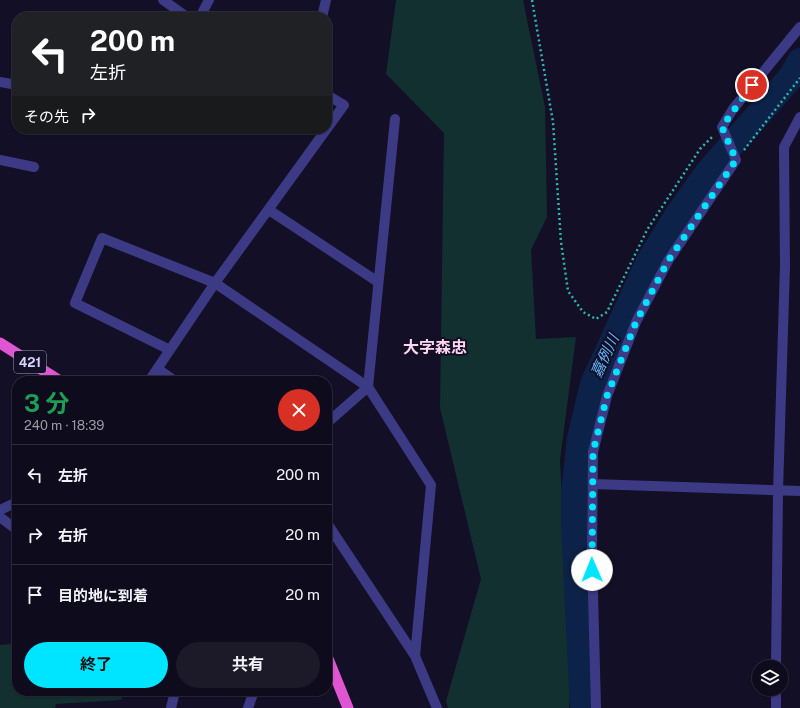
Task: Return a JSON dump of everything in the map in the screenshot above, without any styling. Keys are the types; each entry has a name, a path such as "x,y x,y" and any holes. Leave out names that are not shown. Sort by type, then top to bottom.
{"highway":[{"name":"421","path":"0,342 52,376"},
{"path":"332,668 348,708"}],"street":[{"path":"163,0 180,12"},
{"path":"203,12 209,0"},
{"path":"323,12 326,0"},
{"path":"596,708 592,555 593,452 607,396 636,322 668,261 736,160 722,127 733,109 800,27"},
{"path":"0,82 12,85"},
{"path":"332,98 344,105 332,122"},
{"path":"776,660 778,491 785,266 784,147 800,117"},
{"path":"332,419 368,387 395,119"},
{"path":"153,376 214,283 323,134"},
{"path":"0,160 34,167"},
{"path":"269,210 378,282"},
{"path":"170,350 75,303 102,238 214,283 368,387 431,485 415,656"},
{"path":"158,369 168,376"},
{"path":"592,484 778,491 800,490"},
{"path":"0,510 12,504"},
{"path":"0,517 12,526"},
{"path":"332,531 415,656 437,708"},
{"path":"171,708 174,696"},
{"path":"248,708 252,696"},
{"path":"776,696 776,708"}],"path":[{"path":"532,0 554,122 561,242 568,291 583,312 596,319 608,312 647,230 700,149 722,127"},
{"path":"736,160 800,78"}],"green space":[{"path":"396,0 523,0 545,107 547,217 531,250 536,339 576,337 560,460 571,678 569,708 448,708 446,701 481,579 440,408 444,133 386,74"},
{"path":"12,644 12,696 122,696 121,700 56,704 55,708 0,708 0,645"}],"waterway":[{"name":"嘉例川","path":"583,708 574,525 574,492 580,438 593,384 649,261 678,214 708,172 791,77 800,61"}],"district":[{"name":"大字森忠","path":"435,347"}],"route":[{"path":"592,570 593,452 607,396 636,322 668,261 736,160 722,127 733,109 752,85"}]}
